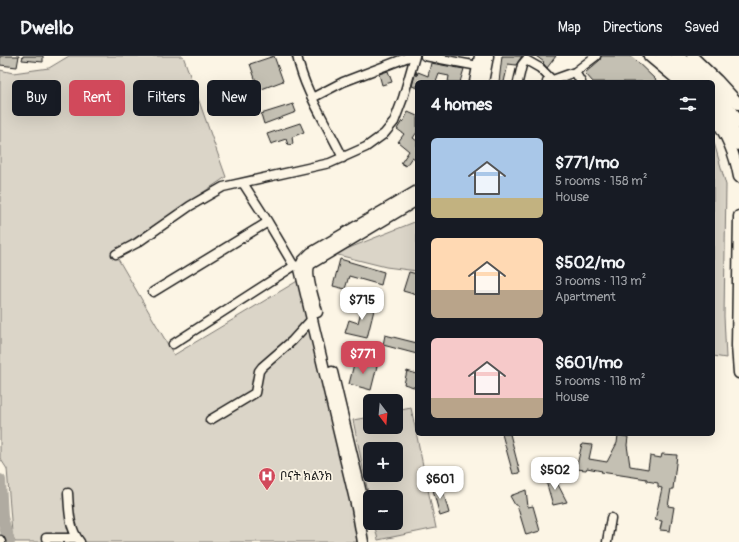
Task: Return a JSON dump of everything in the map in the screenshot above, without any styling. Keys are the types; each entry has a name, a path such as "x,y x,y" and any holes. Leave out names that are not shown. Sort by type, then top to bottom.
{"highway":[{"path":"662,56 690,80"},
{"path":"677,56 705,80"},
{"path":"715,91 739,122"},
{"path":"715,105 730,124 739,144"}],"main road":[{"path":"483,80 488,56"},
{"path":"649,56 678,80"},
{"path":"693,57 739,104"},
{"path":"475,80 479,61"},
{"path":"715,119 728,141 733,153 739,177"},
{"path":"363,542 357,508 312,319 297,266 311,253 415,192"},
{"path":"369,542 361,494 308,276 308,267 313,261 415,201"},
{"path":"739,216 737,334 739,373"}],"street":[{"path":"297,56 312,98 329,128 343,158"},
{"path":"312,98 342,82 411,56"},
{"path":"116,254 137,243 190,206 223,188 309,169 343,158 366,147 375,141 394,122 403,98 415,56"},
{"path":"425,56 479,61"},
{"path":"552,80 575,72 596,56"},
{"path":"518,80 522,65 526,60 540,68 548,80"},
{"path":"575,72 580,80"},
{"path":"173,344 297,266 243,184"},
{"path":"153,292 268,222"},
{"path":"210,420 255,393 259,371 262,367 292,341 312,319"},
{"path":"46,538 78,540 70,520 68,493"},
{"path":"607,542 611,518"}],"shaded area":[{"path":"69,56 183,56 192,80 133,80 133,116 199,116 199,101 226,177 114,252 174,355 299,280 363,542 15,542 12,533 7,469 0,458 0,70 13,73 49,68"},
{"path":"715,146 726,185 724,316 726,358 715,356"},
{"path":"415,222 415,271 386,267 334,254"},
{"path":"411,408 415,427 415,436 417,436 436,528 378,540 376,530 403,530 403,490 368,490 366,482 403,482 403,442 363,442 363,468 353,420 363,418 363,434 403,434 403,410"}],"building":[{"path":"0,56 19,56 17,67 0,65"},
{"path":"23,56 43,56 43,62 22,60"},
{"path":"274,56 283,81 261,89 261,80 256,80 250,64"},
{"path":"502,56 522,56 516,65 508,64 504,80 499,80"},
{"path":"536,56 556,56 547,68 543,63 544,62"},
{"path":"601,56 631,56 656,80 591,80 585,73 600,60"},
{"path":"431,63 464,69 461,80 448,80 449,76 439,74 437,80 415,80 415,87 412,86 416,71 417,76 418,72 428,76"},
{"path":"388,71 392,82 382,85 379,74"},
{"path":"293,104 296,112 264,124 261,114"},
{"path":"408,112 415,115 415,135 413,138 415,140 415,159 412,157 406,166 401,163 409,151 398,142 404,134 397,129 402,121 403,122"},
{"path":"300,123 304,132 292,137 293,144 288,145 286,139 271,144 267,134"},
{"path":"340,259 384,272 381,285 349,276 345,289 333,286"},
{"path":"409,272 415,274 415,294 403,291"},
{"path":"364,299 376,302 367,338 345,333 349,320 358,323"},
{"path":"385,335 415,342 415,353 383,345"},
{"path":"355,360 377,366 371,390 349,384"},
{"path":"407,371 415,373 415,387 404,384"},
{"path":"503,436 511,436 520,473 513,474"},
{"path":"618,436 628,437 627,445 630,466 648,469 650,456 661,458 662,454 677,455 673,489 671,489 668,506 674,507 670,531 660,530 662,521 655,520 662,488 658,487 658,483 647,481 647,479 601,472 602,471 587,468 586,470 576,469 582,444 592,445 589,459 607,462 617,443"},
{"path":"553,475 567,502 553,505 545,478"},
{"path":"441,484 449,513 440,516 432,486"},
{"path":"526,490 528,507 533,506 540,531 526,535 517,505 515,505 510,496"}],"waterway":[{"path":"0,480 2,517 9,542"}],"place":[{"name":"ቦናት ክልንክ","path":"267,491"}]}
